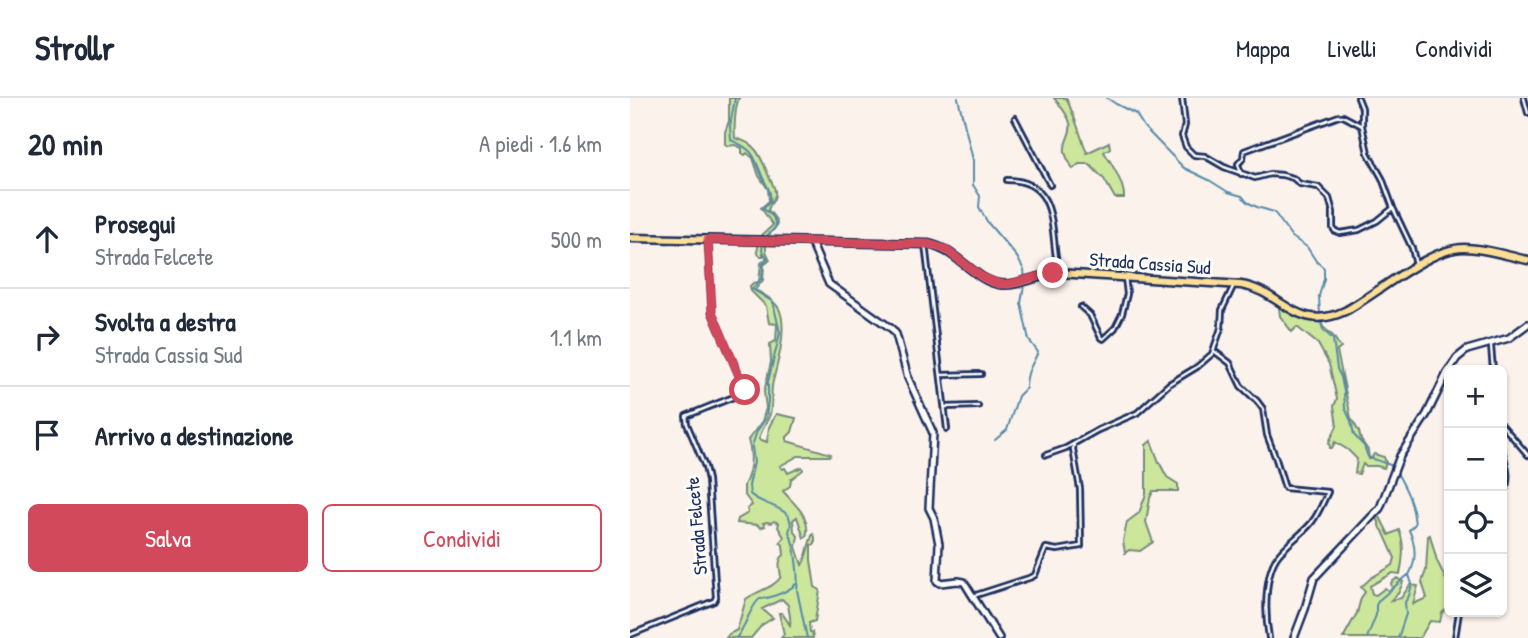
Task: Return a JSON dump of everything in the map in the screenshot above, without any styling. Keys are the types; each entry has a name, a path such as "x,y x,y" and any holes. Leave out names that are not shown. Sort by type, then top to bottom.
{"main road":[{"name":"Strada Cassia Sud","path":"630,238 925,244 945,249 989,281 999,284 1059,273 1234,284 1258,288 1291,310 1303,316 1315,317 1340,314 1440,253 1460,248 1475,249 1528,260"}],"street":[{"path":"1182,98 1185,125 1182,136 1186,147 1195,155 1205,156 1224,167 1255,178 1269,174 1282,175 1293,178 1300,184 1318,187 1329,198 1335,231 1340,233 1359,230 1377,221 1393,208"},
{"path":"1358,98 1362,108 1362,125 1368,153 1382,178 1412,248 1416,266"},
{"path":"1524,98 1528,113"},
{"path":"1241,174 1238,164 1244,160 1244,151 1339,116 1362,125"},
{"path":"1016,118 1050,185"},
{"path":"1007,180 1035,186 1043,194 1055,233 1059,273"},
{"name":"Strada Felcete","path":"630,635 714,601 716,597 708,480 686,416 746,392 712,312 708,240"},
{"path":"811,242 829,284 892,329 897,337 908,378 933,433 929,508 934,518 939,544 937,581 961,581 967,586 999,638"},
{"path":"925,244 947,429"},
{"path":"1082,307 1090,315 1103,340 1115,328 1122,314 1127,294 1125,277"},
{"path":"1046,455 1063,450 1137,413 1169,384 1197,367 1214,351 1221,328 1222,310 1234,284"},
{"path":"1294,638 1314,578 1382,505 1402,452 1427,414 1457,358 1467,350 1508,338 1528,324"},
{"path":"1490,343 1492,365"},
{"path":"1214,351 1230,363 1241,386 1263,409 1267,435 1285,488 1328,492 1311,523 1276,558 1267,591 1269,638"},
{"path":"941,375 981,374"},
{"path":"945,407 978,406"},
{"path":"1505,428 1528,454"},
{"path":"972,596 1032,577 1046,548 1057,550 1081,546 1080,489 1074,460 1074,444"},
{"path":"1455,638 1458,617"}],"green space":[{"path":"729,98 739,98 735,138 749,144 758,153 775,188 768,210 777,224 767,237 761,236 773,225 761,208 769,201 768,189 759,176 753,158 742,153 742,148 725,144"},
{"path":"1054,98 1066,98 1087,153 1109,142 1110,148 1104,152 1120,180 1124,198 1115,198 1104,179 1089,164 1079,164 1073,169 1065,152 1070,123"},
{"path":"759,242 766,243 770,260 764,265 763,280 755,290 776,304 783,327 772,385 771,410 759,439 767,442 769,427 776,414 796,418 787,441 831,454 798,456 780,466 788,473 802,467 803,470 791,479 790,486 783,491 807,523 804,538 797,517 793,520 794,531 798,536 796,547 802,565 813,534 815,537 815,544 811,545 811,560 815,587 820,590 815,621 809,623 813,638 781,638 784,634 779,613 782,613 790,625 788,605 782,599 762,609 773,618 762,625 751,638 726,638 737,630 746,599 781,577 780,562 784,555 780,542 784,537 778,527 779,523 763,523 765,526 760,528 758,525 737,523 752,505 744,494 750,463 748,440 762,421 766,408 764,392 771,362 770,344 776,341 777,324 769,323 766,306 751,291 750,286 759,282 761,263 767,258 763,252 763,256 760,256 757,252"},
{"path":"1283,307 1292,313 1321,320 1323,327 1341,348 1337,351 1351,418 1368,450 1369,459 1374,454 1384,457 1384,468 1363,464 1359,474 1355,473 1357,459 1348,450 1335,442 1330,448 1329,442 1337,426 1334,406 1337,399 1329,364 1318,344 1297,327 1292,332 1280,316 1279,308"},
{"path":"1151,441 1167,477 1178,484 1178,491 1153,491 1146,522 1153,542 1140,551 1129,550 1125,553 1123,541 1127,522 1139,513 1146,494 1146,445"},
{"path":"1379,515 1389,535 1399,530 1403,557 1400,574 1393,573 1370,586 1372,594 1376,595 1385,588 1389,591 1392,589 1391,583 1397,578 1403,582 1399,592 1391,600 1401,598 1410,585 1418,586 1413,604 1427,598 1422,582 1430,535 1444,576 1444,611 1440,622 1430,621 1420,638 1343,638 1365,592 1361,587 1393,565 1395,558 1377,518"}],"waterway":[{"path":"735,98 730,126 731,140 752,154 770,194 770,202 763,208 773,217 776,226 765,239"},
{"path":"958,98 973,160 973,185 980,196 979,207 988,223 1017,257 1024,270 1025,279"},
{"path":"1107,98 1136,114 1144,127 1184,168 1228,192 1242,196 1257,207 1274,212 1292,237 1307,247 1324,268 1319,296 1320,315"},
{"path":"763,244 762,250 768,260 763,264 762,278 752,289 773,302 780,333 768,382 766,418 757,431 752,446 754,462 749,486 750,494 778,508 789,517 789,532 796,560 797,590 807,638"},
{"path":"995,440 1007,430 1018,396 1026,388 1028,373 1038,352 1029,340 1021,303 1024,285"},
{"path":"1320,319 1323,330 1333,339 1345,408 1354,435 1364,446 1368,457 1393,466"},
{"path":"1396,471 1413,509 1415,524 1409,530 1415,552 1409,575 1412,584 1405,602 1406,614 1398,638"},
{"path":"1367,638 1379,600 1408,575"},
{"path":"736,638 760,599 781,593 796,584"}],"route":[{"path":"745,390 712,312 708,240 928,244 945,249 982,277 999,284 1053,273"}]}
